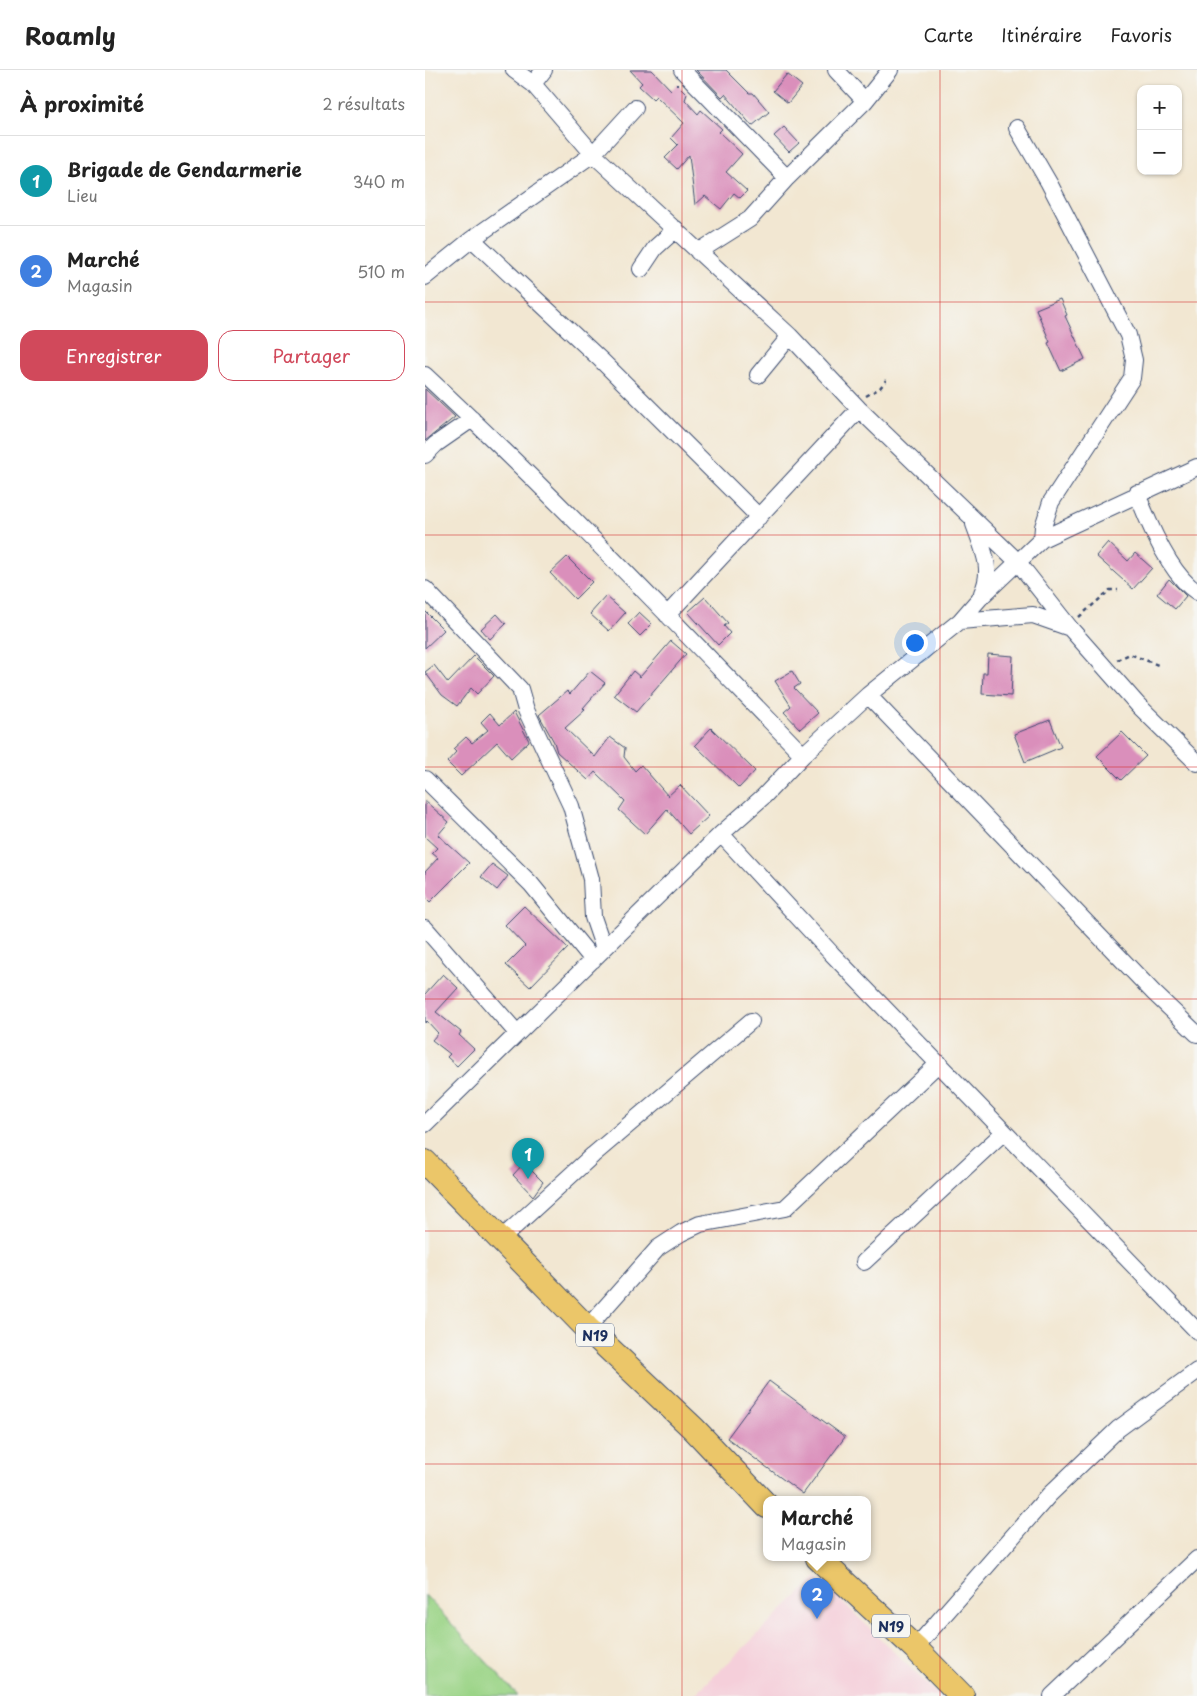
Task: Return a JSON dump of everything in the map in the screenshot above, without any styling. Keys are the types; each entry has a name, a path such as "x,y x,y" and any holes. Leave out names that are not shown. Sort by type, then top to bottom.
{"highway":[{"name":"N19","path":"425,1162 587,1328 694,1429 763,1502"},
{"name":"N19","path":"821,1561 915,1648 961,1696"}],"street":[{"path":"514,70 533,84 593,154 790,336 857,406 1017,561 1069,628 1138,705 1197,763"},
{"path":"533,84 544,70"},
{"path":"682,70 787,178"},
{"path":"836,70 865,101"},
{"path":"699,252 750,219 787,178 865,101 890,70"},
{"path":"425,277 472,239 593,154 635,108"},
{"path":"1017,128 1049,183 1128,335 1134,360 1132,378 1120,399 1099,427 1051,502 1043,527 1042,539"},
{"path":"641,269 655,248 676,229"},
{"path":"472,239 601,360 759,517"},
{"path":"759,375 790,336"},
{"path":"425,375 472,419 667,615 803,755"},
{"path":"667,615 759,517 857,406"},
{"path":"425,455 436,444 472,419"},
{"path":"425,1124 721,834 764,796 803,755 869,695 960,621 1017,561 1042,539 1197,466"},
{"path":"1137,493 1151,532 1179,574 1197,592"},
{"path":"972,519 987,560 988,575 980,598"},
{"path":"425,588 520,689 526,710 571,806 591,879 593,917 599,954"},
{"path":"960,621 1033,615 1069,628"},
{"path":"869,695 1154,993 1197,1034"},
{"path":"425,779 599,954"},
{"path":"721,834 832,954 1197,1331"},
{"path":"425,928 517,1032"},
{"path":"501,1239 593,1155 751,1021"},
{"path":"587,1328 658,1248 681,1233 700,1224 785,1208 939,1063"},
{"path":"864,1262 1004,1132"},
{"path":"915,1648 1049,1495 1118,1429 1197,1371"},
{"path":"1052,1696 1197,1559"}],"path":[{"path":"857,406 880,388 886,380"},
{"path":"1069,628 1095,600 1110,590 1118,590"},
{"path":"1104,667 1130,654 1158,665"}],"shaded area":[{"path":"817,1577 939,1696 693,1696 730,1661"}],"green space":[{"path":"425,1595 518,1696 425,1696"}],"building":[{"path":"630,70 652,70 671,90 677,84 687,94 685,100 698,114 701,110 722,129 719,132 742,154 726,172 747,191 740,198 734,193 721,209 705,196 695,205 689,155 677,169 665,158 678,145 671,138 684,123 656,96 653,99 639,86 642,83"},
{"path":"696,70 726,70 749,93 753,93 769,112 752,126 725,94 722,97"},
{"path":"787,74 802,86 788,103 773,91"},
{"path":"784,127 799,143 789,152 774,136"},
{"path":"1060,299 1067,315 1065,316 1085,359 1061,371 1048,343 1050,342 1036,309"},
{"path":"425,389 455,417 425,441"},
{"path":"1108,542 1128,561 1135,553 1152,568 1133,589 1096,556"},
{"path":"567,557 592,582 575,599 550,573"},
{"path":"1169,579 1186,596 1175,609 1157,594"},
{"path":"606,596 625,613 609,631 590,614"},
{"path":"705,597 728,623 724,626 730,633 718,645 688,612"},
{"path":"425,611 444,630 425,648"},
{"path":"639,612 652,624 640,636 628,624"},
{"path":"497,614 506,624 490,639 481,629"},
{"path":"671,641 686,654 636,712 614,695 633,671 640,677"},
{"path":"988,654 1013,656 1011,696 982,694 983,673 987,673"},
{"path":"474,656 494,676 477,694 471,688 457,706 442,695 425,672 434,665 448,683"},
{"path":"590,671 605,683 583,708 585,710 565,728 595,757 610,737 625,748 624,757 635,771 641,765 668,796 680,785 709,816 689,834 667,809 645,834 619,810 625,801 595,772 588,780 557,752 554,742 539,715 567,691 570,694"},
{"path":"792,671 800,684 794,688 818,713 800,729 784,712 791,706 775,681"},
{"path":"514,712 529,741 511,758 497,742 461,776 447,762 456,752 453,749 466,737 472,743 488,730 481,722 490,713 500,725"},
{"path":"1050,720 1061,747 1025,762 1014,734"},
{"path":"711,728 755,771 739,788 695,745"},
{"path":"1122,732 1146,756 1121,780 1097,756"},
{"path":"425,801 449,822 438,835 469,863 430,902 425,897 425,872 438,858 432,853 437,848 425,837"},
{"path":"492,864 508,876 497,890 481,877"},
{"path":"524,906 568,948 530,987 506,965 525,946 505,925"},
{"path":"443,974 458,988 436,1012 461,1032 459,1035 474,1049 457,1066 447,1057 450,1054 432,1040 438,1033 427,1021 425,1023 425,994"},
{"path":"524,1163 543,1182 533,1196 513,1175"},
{"path":"769,1381 845,1437 803,1494 727,1438"}],"place":[{"name":"Brigade de Gendarmerie","path":"528,1179"},
{"name":"Marché","path":"817,1619"}]}
